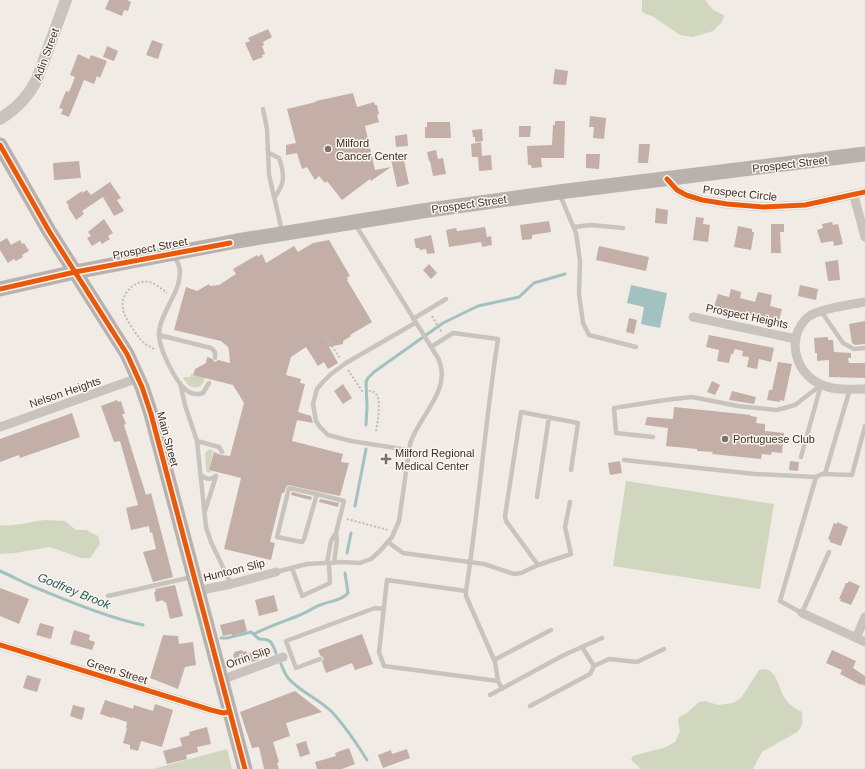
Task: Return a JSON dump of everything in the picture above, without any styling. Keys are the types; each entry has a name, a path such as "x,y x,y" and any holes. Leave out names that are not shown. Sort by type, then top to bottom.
{"main road":[{"name":"Main Street","path":"1,148 49,231 123,348 138,378 150,414 244,769"},
{"name":"Prospect Street","path":"0,290 75,272 354,222 559,192 865,154"}],"street":[{"name":"Adin Street","path":"0,119 14,110 32,89 38,79 66,0"},
{"name":"Prospect Circle","path":"667,179 677,190 692,197 727,204 763,207 805,205 825,200 854,196 865,192"},
{"path":"854,196 865,237"},
{"name":"Prospect Heights","path":"865,302 821,311 809,316 799,330 794,348 800,367 811,379 826,387 865,389"},
{"name":"Prospect Heights","path":"693,317 796,340"},
{"name":"Nelson Heights","path":"0,427 138,378"},
{"name":"Huntoon Slip","path":"197,591 276,572"},
{"path":"802,613 865,642"},
{"path":"856,638 865,617"},
{"name":"Green Street","path":"0,645 211,710 223,713 229,712"},
{"name":"Orrin Slip","path":"221,680 287,656"}],"lane":[{"path":"264,109 269,153 269,175 283,234"},
{"path":"269,153 279,158 284,171 281,188 274,198"},
{"path":"559,192 576,233 580,261 579,294 583,322 589,335 636,348"},
{"path":"276,572 307,564 360,563 371,558 388,542 399,521 408,450 414,433 440,387 442,369 438,358 354,222"},
{"path":"574,227 591,224 623,228"},
{"path":"173,254 179,266 180,276 174,294 161,320 159,335 163,354 180,383 187,391 195,394 203,393 209,384"},
{"path":"408,450 351,441 328,435 316,421 313,404 317,389 331,374 446,299"},
{"path":"821,311 843,343 854,349 865,348"},
{"path":"429,345 453,333 498,339 489,399 466,596 494,660 498,680 502,689"},
{"path":"159,335 211,348 215,352 215,358"},
{"path":"180,383 185,405 197,441 206,527 231,584"},
{"path":"653,437 616,433 614,408 692,396 738,406 777,410 795,405 821,384"},
{"path":"800,457 821,384"},
{"path":"825,474 850,389"},
{"path":"538,565 506,521 505,516 521,412 578,423 571,470"},
{"path":"537,497 549,417"},
{"path":"624,460 755,474 816,477 822,474 852,475 865,426"},
{"path":"197,441 219,447 222,452"},
{"path":"200,474 208,479 216,476 204,513"},
{"path":"816,477 780,601 802,613 829,552"},
{"path":"292,568 302,596 330,583 330,563 337,540 336,533 344,501 317,494 289,488 277,537 302,542 317,494"},
{"path":"388,542 403,553 484,564 514,574 521,573 538,565 571,554 565,528 570,502"},
{"path":"108,596 193,576"},
{"path":"466,591 387,580 378,652 384,666 498,680"},
{"path":"320,659 296,668 287,656 286,641 374,608 384,609"},
{"path":"494,660 551,630"},
{"path":"490,695 562,656 602,638"},
{"path":"582,647 594,666"},
{"path":"530,706 590,674 594,666 609,659 637,662 664,649"}],"path":[{"path":"154,349 142,342 137,334 124,312 123,299 125,293 133,286 144,282 156,284 167,293"},
{"path":"435,321 442,333"},
{"path":"363,391 369,390 376,393 379,398 376,432"},
{"path":"347,519 388,530"}],"green space":[{"path":"642,0 705,0 713,10 724,15 724,17 722,22 713,31 693,37 680,35 652,16 642,12"},
{"path":"191,374 205,377 201,385 194,388 185,381 183,377 190,377"},
{"path":"209,449 215,452 213,452 209,470 211,471 209,473 206,471 205,453"},
{"path":"626,481 774,504 760,589 613,566"},
{"path":"44,520 65,521 76,530 86,530 98,536 100,544 90,558 81,558 50,547 0,554 0,525 16,525"},
{"path":"765,669 770,671 776,678 788,703 802,712 802,721 797,732 762,752 753,769 641,769 631,760 633,756 666,747 675,742 680,731 678,721 679,717 687,713 699,702 705,701 718,705 733,703 741,698 759,670"},
{"path":"227,749 232,769 153,769"}],"water":[{"path":"631,285 667,293 660,328 641,324 644,307 627,303"}],"building":[{"path":"109,0 127,0 131,2 128,11 124,10 122,16 105,9"},
{"path":"268,29 272,37 263,42 264,45 262,46 265,54 262,55 263,57 253,61 245,43 250,41 248,38"},
{"path":"152,40 163,44 158,59 146,55"},
{"path":"107,46 118,51 114,61 103,57"},
{"path":"78,54 89,59 91,55 107,61 100,78 97,76 94,84 84,80 69,117 61,114 63,109 59,108 66,91 69,92 75,77 70,75"},
{"path":"555,69 568,71 566,85 553,84"},
{"name":"Milford Cancer Center","path":"353,93 357,107 374,102 375,105 377,105 379,122 365,126 375,170 391,167 371,181 370,179 342,200 327,181 325,183 319,176 315,180 307,167 302,169 297,153 286,155 286,145 296,143 287,109"},
{"path":"590,116 606,118 604,139 593,138 594,127 589,127"},
{"path":"555,121 565,121 564,158 541,158 542,167 532,168 531,165 528,165 527,146 552,145 553,125 555,125"},
{"path":"427,122 450,122 451,138 425,138 425,127 427,127"},
{"path":"519,126 531,126 530,137 519,137"},
{"path":"482,129 483,141 475,142 475,137 473,137 472,130"},
{"path":"407,134 408,146 396,147 395,136"},
{"path":"481,142 482,156 491,155 492,170 479,171 478,157 472,157 471,144"},
{"path":"639,144 650,144 648,163 638,163"},
{"path":"436,150 438,159 443,158 446,174 433,176 427,152"},
{"path":"586,154 600,154 599,169 586,168"},
{"path":"403,156 409,184 397,187 391,159"},
{"path":"79,161 81,178 54,180 53,163"},
{"path":"110,182 121,198 117,200 124,211 114,216 103,197 82,211 84,214 76,220 66,202 82,191 82,193 87,190 91,195"},
{"path":"656,208 668,210 667,224 655,223"},
{"path":"696,217 704,218 703,224 710,225 708,242 693,240"},
{"path":"104,219 113,233 108,236 110,239 102,244 100,241 92,246 87,238 91,236 88,232"},
{"path":"549,221 551,232 532,235 532,239 522,240 520,225"},
{"path":"832,222 833,225 838,224 843,244 834,246 833,241 821,243 817,230 823,228 822,224"},
{"path":"771,224 784,224 784,232 780,232 781,253 771,253"},
{"path":"738,226 752,229 752,232 754,232 751,250 734,247"},
{"path":"485,227 487,237 491,236 492,245 482,247 481,242 449,247 446,230 456,228 458,231"},
{"path":"431,235 435,253 427,254 426,249 420,250 419,248 416,248 414,239"},
{"path":"7,238 11,245 20,240 29,251 16,261 14,259 8,263 0,250 0,242"},
{"path":"329,240 350,276 347,277 347,280 372,322 350,335 351,336 343,341 343,344 329,347 338,363 328,369 324,362 318,366 306,347 291,357 286,375 301,379 300,383 305,384 298,412 311,416 313,423 297,420 292,441 343,454 341,462 349,463 340,496 288,485 284,493 282,493 270,542 275,543 271,560 224,549 241,478 209,470 214,452 221,455 230,456 244,403 233,385 193,375 195,369 206,363 207,357 211,358 215,362 218,360 230,363 228,347 221,341 174,330 186,287 197,291 209,284 210,286 219,285 236,274 233,269 257,255 258,257 262,254 266,263 294,246 298,252 313,243"},
{"path":"599,246 649,257 646,271 596,260"},
{"path":"838,260 840,280 828,281 825,262"},
{"path":"429,264 437,273 431,279 423,270"},
{"path":"800,285 818,289 816,300 798,296"},
{"path":"731,289 741,292 740,298 755,302 758,292 772,295 770,306 782,309 779,321 714,307 718,294 729,297"},
{"path":"629,318 637,320 634,334 626,332"},
{"path":"865,321 865,344 855,345 852,343 849,324"},
{"path":"709,335 774,348 771,362 759,359 757,369 747,367 749,357 742,356 743,351 735,349 733,354 731,354 729,363 717,361 719,350 706,347"},
{"path":"828,337 828,340 833,340 834,352 851,353 851,358 848,358 849,363 865,363 865,378 829,377 829,360 817,361 814,338"},
{"path":"778,362 792,364 784,401 780,400 780,402 767,400 769,390 772,390"},
{"path":"712,381 720,385 715,395 707,392"},
{"path":"343,384 352,398 343,404 334,391"},
{"path":"732,391 756,397 754,404 729,400"},
{"path":"117,400 118,402 121,401 125,414 122,414 126,424 124,425 146,495 151,493 173,577 153,582 143,552 156,549 152,532 150,533 149,526 131,530 126,508 138,505 120,441 114,442 101,406"},
{"name":"Portuguese Club","path":"674,407 751,415 750,416 757,417 756,423 765,424 765,431 784,433 782,453 772,452 771,455 762,454 761,459 712,454 713,452 697,451 697,449 666,446 668,428 645,425 647,417 673,419"},
{"path":"72,413 80,437 20,458 19,455 0,462 0,439"},
{"path":"620,461 622,473 610,475 608,463"},
{"path":"790,461 799,462 798,471 789,470"},
{"path":"292,492 312,497 311,500 291,495"},
{"path":"320,499 339,503 338,507 319,502"},
{"path":"837,522 848,527 841,546 830,542 828,539 834,523 837,524"},
{"path":"849,581 860,586 851,605 840,601 841,599 839,599 846,583"},
{"path":"175,585 183,616 170,619 166,602 163,600 156,602 154,592 156,591 155,589"},
{"path":"0,588 29,599 19,624 0,616"},
{"path":"274,595 278,611 259,616 255,600"},
{"path":"244,619 247,631 232,636 232,634 223,636 220,625"},
{"path":"40,623 54,627 51,639 36,635"},
{"path":"74,630 90,635 89,640 95,642 92,650 70,644"},
{"path":"362,634 373,664 355,670 352,663 326,673 322,662 324,658 320,655 318,650"},
{"path":"163,635 178,636 179,644 193,642 196,665 185,667 178,689 150,678"},
{"path":"242,650 243,652 246,651 247,654 256,652 259,660 236,666 233,654 235,654 234,652"},
{"path":"832,650 856,661 853,668 865,676 865,686 840,674 842,670 826,663"},
{"path":"27,675 41,679 37,692 23,688"},
{"path":"295,691 322,712 286,723 290,736 273,742 279,762 277,763 279,769 264,769 259,747 252,748 240,712"},
{"path":"105,700 133,709 134,705 153,711 155,704 173,710 162,747 141,741 138,751 130,749 130,745 123,743 127,729 127,722 100,714"},
{"path":"73,705 85,708 82,720 70,716"},
{"path":"207,727 211,744 197,747 198,752 186,755 187,759 167,764 163,751 182,746 180,738 190,735 189,732"},
{"path":"306,741 310,754 300,757 296,744"},
{"path":"349,748 355,764 342,769 317,769 315,762 336,756 335,753"},
{"path":"407,749 410,758 383,768 378,755 391,750 392,754"}],"waterway":[{"path":"366,425 366,382 374,372 443,323 478,306 519,297 534,283 565,274"},
{"path":"355,506 366,449"},
{"path":"347,553 351,533"},
{"name":"Godfrey Brook","path":"0,571 34,587 88,608 115,618 143,625"},
{"path":"254,634 320,605 345,596 348,593 345,573"},
{"name":"Godfrey Brook","path":"221,638 251,632 259,639 269,641 276,653"},
{"name":"Godfrey Brook","path":"281,664 287,676 293,683 321,703 342,723 367,760"}],"cycle path":[{"path":"0,145 49,231 127,354 142,387 151,414 245,769"},
{"path":"667,179 677,190 686,195 702,200 763,207 805,205 865,192"},
{"path":"0,289 75,272 230,243"},
{"path":"0,645 211,710 223,713 229,712"}],"place":[{"name":"Milford Cancer Center","path":"328,149"},
{"name":"Portuguese Club","path":"725,439"},
{"name":"Milford Regional Medical Center","path":"386,459"}]}
